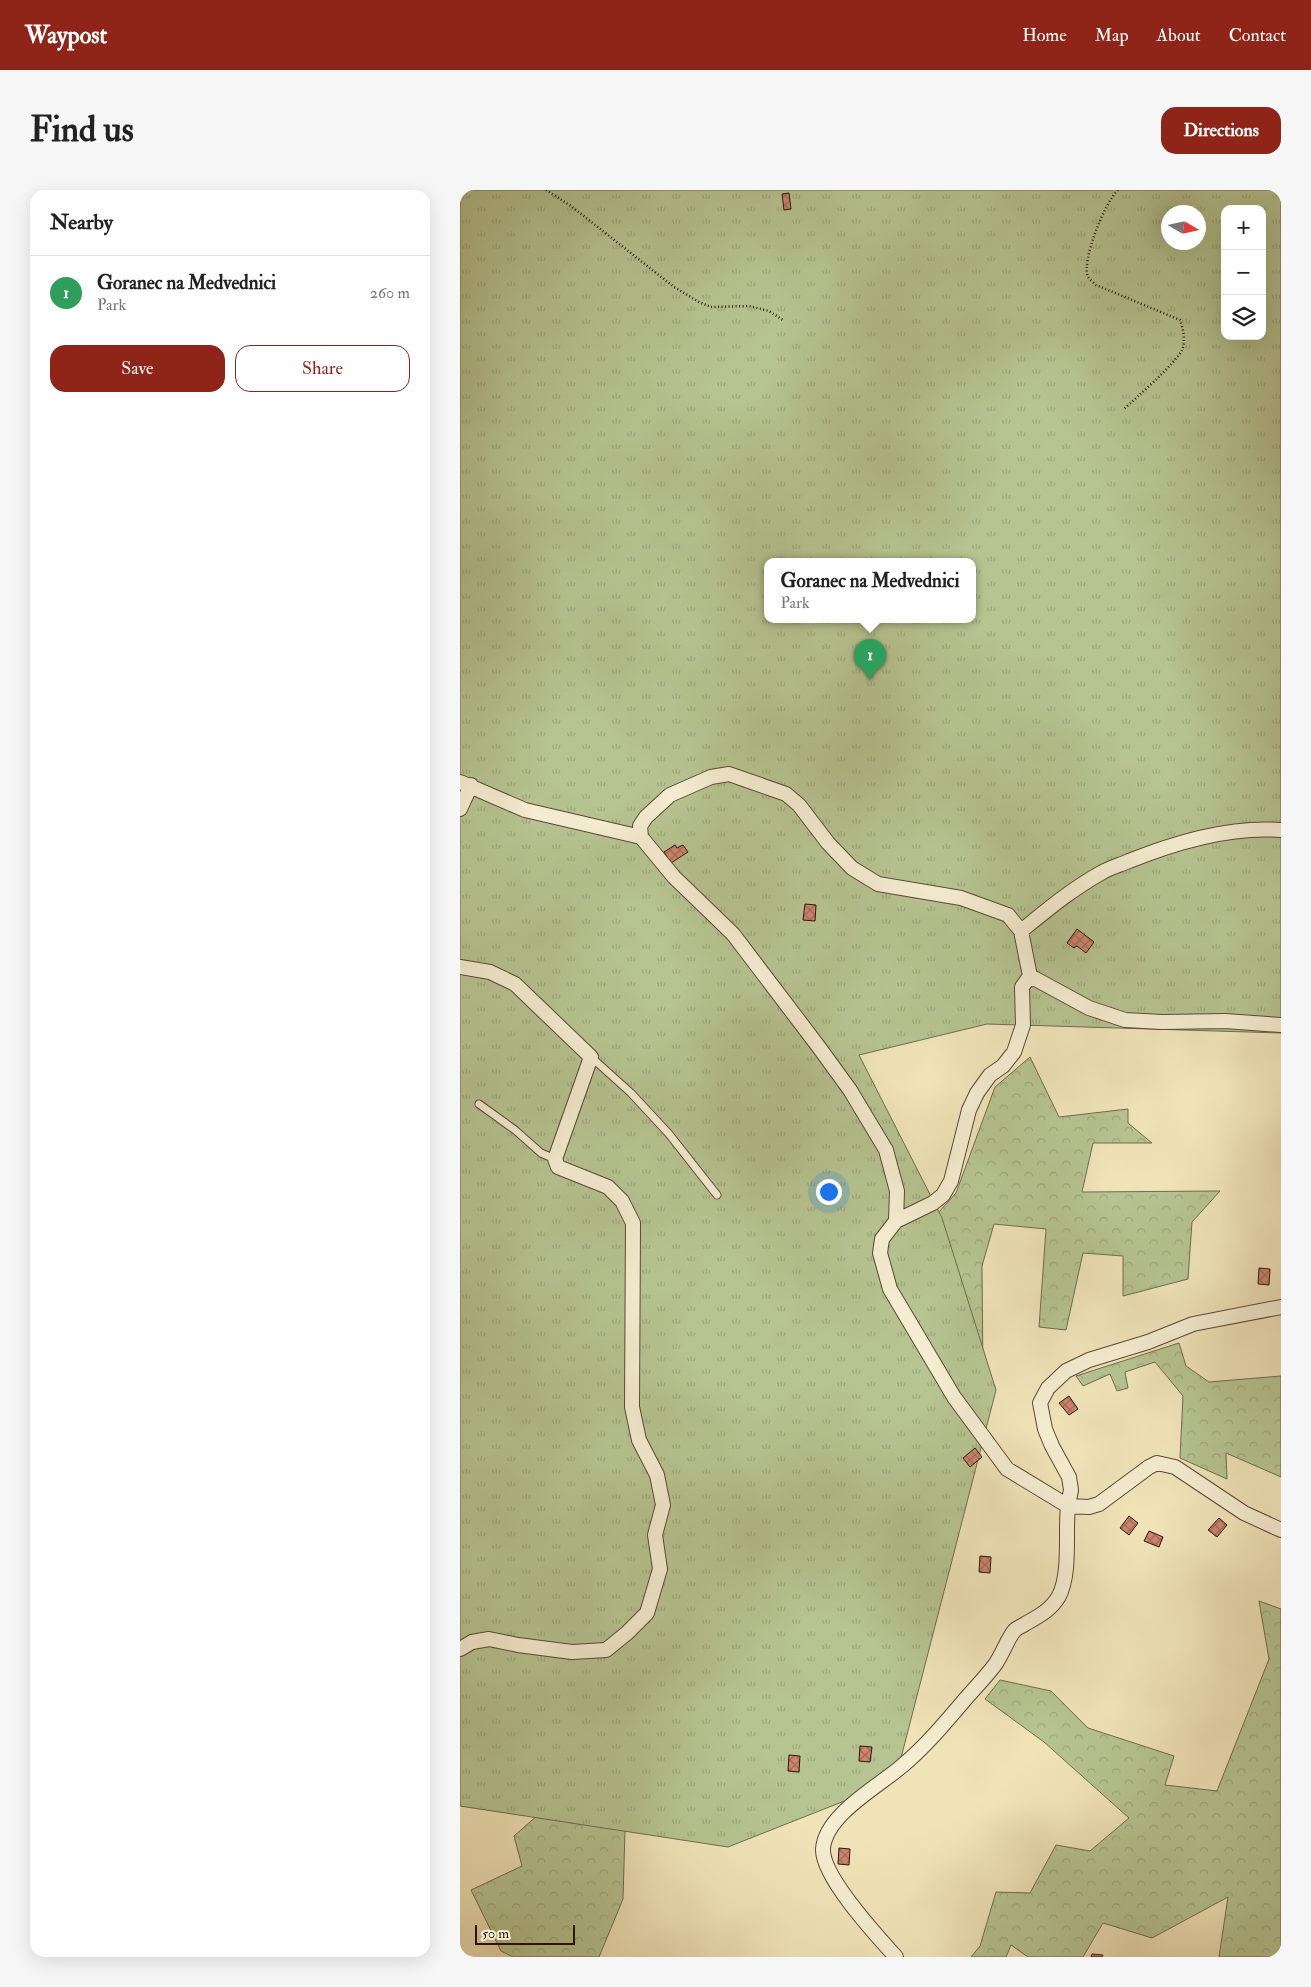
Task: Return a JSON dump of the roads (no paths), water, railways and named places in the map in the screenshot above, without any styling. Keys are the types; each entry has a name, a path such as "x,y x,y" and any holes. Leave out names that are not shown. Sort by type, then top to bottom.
{"street":[{"path":"896,1221 897,1191 886,1150 850,1090 733,934 674,877 641,837 640,826 670,795 711,776 729,774 786,794 800,805 828,843 852,868 878,884 962,898 1008,915 1021,931 1030,976 1022,987 1023,1025 1014,1052 1003,1066 990,1075 977,1093 969,1110 951,1181 943,1195 933,1203 896,1221 882,1239 880,1253 890,1290 949,1389 1007,1468 1068,1506 1089,1507 1099,1504 1149,1467 1157,1463 1166,1464 1196,1480 1244,1513 1281,1530"},
{"path":"460,809 465,784 525,810 641,837"},
{"path":"1021,931 1065,895 1103,871 1149,853 1217,834 1264,829 1281,830"},
{"path":"460,966 490,972 515,984 592,1057 555,1159 558,1167 608,1187 622,1201 633,1223 632,1407 639,1440 657,1475 663,1505 655,1535 660,1569 647,1613 628,1633 606,1650 572,1652 489,1639 472,1642 460,1650"},
{"path":"1030,976 1089,1008 1125,1020 1162,1022 1225,1021 1281,1025"},
{"path":"896,1957 856,1911 833,1875 825,1861 823,1850 825,1839 832,1827 855,1802 900,1768 936,1735 995,1665 1015,1630 1047,1611 1054,1604 1060,1593 1064,1578 1068,1506 1071,1490 1069,1477 1045,1429 1040,1403 1048,1388 1066,1371 1088,1360 1148,1342 1193,1324 1281,1307"}],"lane":[{"path":"592,1057 630,1093 668,1134 718,1196"},
{"path":"479,1104 515,1130 540,1153 555,1159"}],"place":[{"name":"Goranec na Medvednici","path":"870,680"}]}
